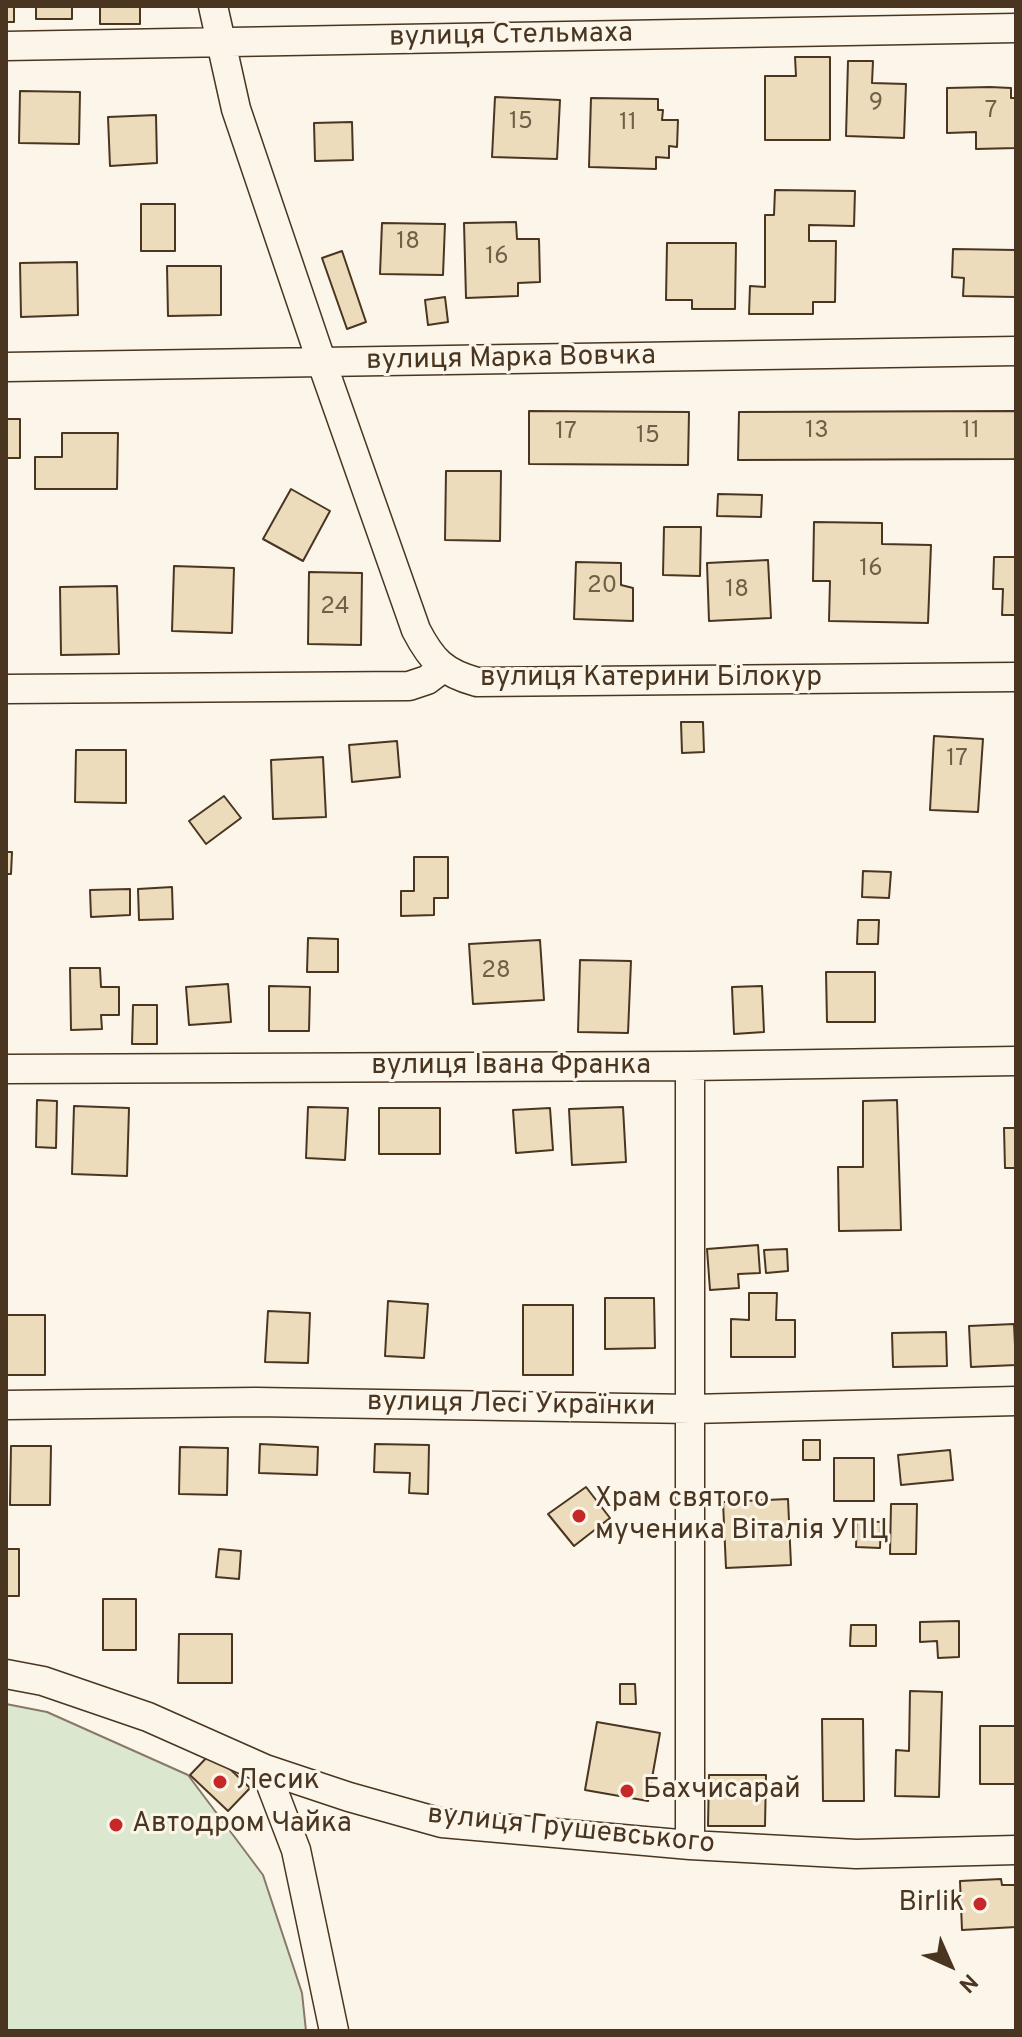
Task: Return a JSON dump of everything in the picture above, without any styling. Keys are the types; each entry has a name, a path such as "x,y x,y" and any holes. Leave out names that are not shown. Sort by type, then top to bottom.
{"street":[{"path":"213,6 236,109 322,363 416,630 428,653 443,668"},
{"name":"вулиця Стельмаха","path":"6,46 1016,28"},
{"name":"вулиця Марка Вовчка","path":"6,367 1016,351"},
{"name":"вулиця Катерини Білокур","path":"6,689 409,686 427,680 443,668 458,677 477,682 1016,677"},
{"name":"вулиця Івана Франка","path":"6,1069 690,1066 1016,1061"},
{"path":"690,1066 690,1845"},
{"name":"вулиця Лесі Українки","path":"6,1405 256,1402 691,1409 1016,1401"},
{"name":"вулиця Грушевського","path":"6,1674 43,1681 148,1717 265,1769 442,1823 690,1845 856,1854 1016,1850"},
{"path":"265,1769 296,1850 334,2031"}],"green space":[{"name":"Автодром Чайка","path":"6,1704 47,1712 188,1775 263,1875 302,1993 306,2031 6,2031"}],"building":[{"path":"6,6 14,6 14,22 6,22"},
{"path":"36,6 72,6 72,19 36,19"},
{"path":"100,6 140,6 140,24 100,24"},
{"path":"795,57 830,57 830,140 765,140 765,76 796,76"},
{"path":"848,61 873,61 872,83 906,84 904,138 846,136"},
{"path":"947,88 1011,88 1011,98 1016,98 1016,148 976,149 976,132 947,133"},
{"path":"20,91 80,92 79,144 19,143"},
{"path":"495,97 560,100 557,159 492,157"},
{"path":"591,98 658,99 658,110 663,110 662,120 678,120 677,147 669,146 669,158 656,157 656,169 589,167"},
{"path":"156,115 157,163 110,166 108,117"},
{"path":"352,122 353,160 315,161 314,123"},
{"path":"775,190 855,191 854,226 809,225 809,241 836,241 835,302 813,302 813,314 749,314 750,286 765,287 765,215 774,215"},
{"path":"141,204 175,204 175,251 141,251"},
{"path":"516,222 517,239 539,239 540,282 518,283 518,296 466,298 464,223"},
{"path":"382,223 445,224 443,275 380,274"},
{"path":"667,243 736,243 735,309 692,309 692,300 666,300"},
{"path":"953,249 1016,250 1016,297 963,296 964,278 952,277"},
{"path":"342,251 366,322 347,329 322,258"},
{"path":"77,262 78,315 21,317 20,263"},
{"path":"167,266 221,266 221,315 168,316"},
{"path":"445,297 448,322 428,325 425,300"},
{"path":"529,411 689,412 688,465 529,464"},
{"path":"1016,411 1016,459 738,460 739,412"},
{"path":"6,419 20,419 20,458 6,458"},
{"path":"62,433 118,433 117,489 35,489 35,457 62,457"},
{"path":"446,471 501,471 500,541 445,540"},
{"path":"291,489 330,511 303,561 263,539"},
{"path":"718,494 762,495 761,517 717,516"},
{"path":"814,522 882,523 882,544 931,545 928,623 829,621 830,581 813,581"},
{"path":"664,527 701,527 700,576 663,575"},
{"path":"994,557 1016,557 1016,615 1002,615 1003,589 993,589"},
{"path":"768,560 771,618 709,621 707,563"},
{"path":"576,562 621,563 621,585 633,588 633,621 574,619"},
{"path":"174,566 234,568 232,633 172,631"},
{"path":"309,572 362,573 361,645 308,644"},
{"path":"117,586 119,654 61,655 60,587"},
{"path":"681,722 703,722 704,752 682,753"},
{"path":"934,736 983,739 978,812 930,810"},
{"path":"397,741 400,777 352,782 349,745"},
{"path":"76,750 126,750 126,803 75,802"},
{"path":"323,757 326,817 273,819 271,760"},
{"path":"224,796 241,818 206,844 189,821"},
{"path":"6,852 12,852 11,874 6,874"},
{"path":"414,857 448,857 448,898 434,898 434,915 401,916 401,891 414,891"},
{"path":"863,871 891,872 889,898 862,897"},
{"path":"172,887 173,919 139,920 138,889"},
{"path":"130,889 130,915 91,917 90,890"},
{"path":"858,920 879,920 878,944 857,944"},
{"path":"308,938 338,939 338,972 307,972"},
{"path":"540,940 544,1000 473,1004 469,944"},
{"path":"580,960 631,961 628,1033 578,1032"},
{"path":"70,968 100,968 101,987 119,987 119,1015 101,1015 102,1029 71,1030"},
{"path":"826,972 875,972 875,1022 827,1022"},
{"path":"228,984 231,1022 189,1025 186,987"},
{"path":"269,986 310,987 309,1031 269,1031"},
{"path":"762,986 764,1032 734,1034 732,987"},
{"path":"133,1005 157,1005 157,1044 132,1044"},
{"path":"37,1100 57,1101 56,1148 36,1147"},
{"path":"897,1100 901,1230 839,1231 838,1167 863,1167 863,1101"},
{"path":"74,1106 129,1108 127,1176 72,1174"},
{"path":"308,1107 348,1108 345,1160 306,1158"},
{"path":"623,1107 626,1162 572,1165 569,1109"},
{"path":"379,1108 440,1108 440,1154 379,1154"},
{"path":"550,1108 553,1150 516,1153 513,1110"},
{"path":"1004,1128 1016,1128 1016,1168 1005,1168"},
{"path":"758,1245 760,1273 738,1274 739,1288 710,1290 707,1249"},
{"path":"787,1249 788,1271 766,1273 764,1250"},
{"path":"749,1293 777,1293 776,1320 795,1320 795,1357 731,1357 731,1319 749,1320"},
{"path":"605,1298 654,1298 655,1348 605,1349"},
{"path":"388,1301 428,1304 424,1358 385,1356"},
{"path":"523,1305 573,1305 573,1375 523,1375"},
{"path":"268,1311 310,1313 308,1363 265,1362"},
{"path":"6,1315 45,1315 45,1375 6,1375"},
{"path":"1014,1324 1016,1365 971,1367 969,1326"},
{"path":"946,1332 947,1366 893,1367 892,1333"},
{"path":"803,1440 820,1440 820,1460 803,1460"},
{"path":"260,1444 318,1447 317,1475 259,1473"},
{"path":"375,1444 429,1445 428,1494 409,1493 410,1473 374,1472"},
{"path":"11,1446 51,1446 50,1505 10,1505"},
{"path":"180,1447 228,1448 227,1495 179,1494"},
{"path":"950,1450 953,1480 901,1485 898,1455"},
{"path":"834,1458 874,1458 874,1501 834,1501"},
{"name":"Храм святого мученика Віталія УПЦ","path":"586,1487 610,1518 574,1546 548,1514"},
{"path":"788,1499 791,1565 726,1568 723,1502"},
{"path":"891,1504 917,1504 916,1554 890,1554"},
{"path":"857,1521 881,1522 880,1548 856,1547"},
{"path":"6,1549 19,1549 19,1596 6,1596"},
{"path":"219,1549 241,1551 239,1579 216,1577"},
{"path":"103,1599 136,1599 136,1650 103,1650"},
{"path":"959,1621 959,1657 938,1658 937,1641 920,1642 920,1622"},
{"path":"851,1625 876,1625 876,1646 850,1646"},
{"path":"179,1634 232,1634 232,1683 178,1683"},
{"path":"620,1684 635,1684 636,1704 620,1704"},
{"path":"910,1691 942,1692 939,1797 895,1796 896,1750 909,1751"},
{"path":"822,1719 863,1719 864,1801 823,1801"},
{"path":"597,1722 660,1733 648,1801 585,1790"},
{"path":"980,1726 1016,1726 1016,1784 980,1784"},
{"name":"Лесик","path":"212,1752 250,1788 228,1811 190,1775"},
{"path":"709,1775 766,1775 765,1826 708,1826"},
{"path":"1001,1879 1002,1885 1016,1885 1016,1927 962,1930 960,1881"}],"place":[{"name":"Храм святого мученика Віталія УПЦ","path":"579,1516"},
{"name":"Лесик","path":"220,1782"},
{"name":"Бахчисарай","path":"627,1791"},
{"name":"Автодром Чайка","path":"116,1825"},
{"name":"Birlik","path":"980,1904"}]}
